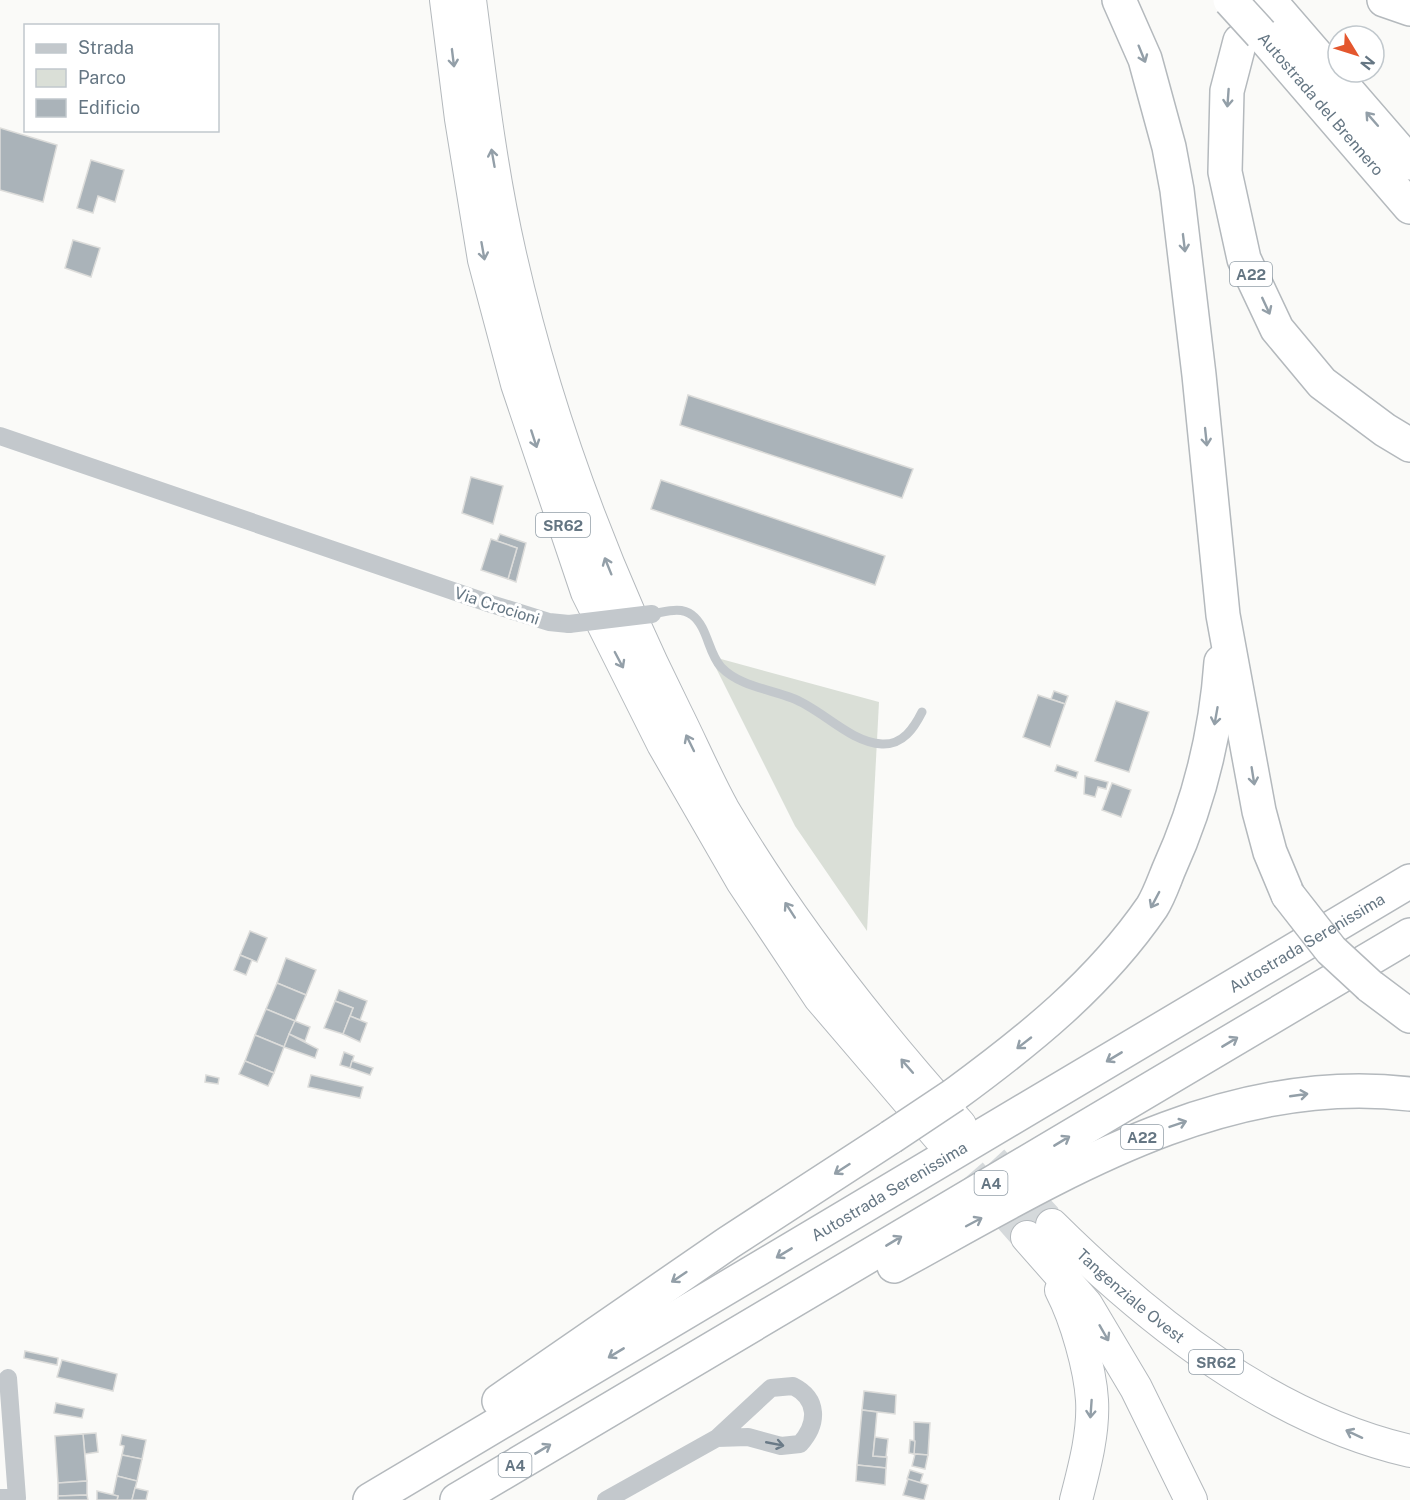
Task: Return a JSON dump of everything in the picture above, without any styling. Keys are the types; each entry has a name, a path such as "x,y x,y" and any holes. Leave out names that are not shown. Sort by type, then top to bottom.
{"highway":[{"name":"SR62","path":"446,0 461,119 484,260 517,384 587,592 663,744 742,881 820,998 951,1119"},
{"name":"SR62","path":"470,0 485,116 510,253 541,375 574,481 638,638 723,808 818,952 875,1029 951,1119"},
{"path":"1119,0 1145,59 1159,104 1177,190 1223,615 1259,811 1270,852 1288,895 1331,950 1370,987 1410,1016"},
{"name":"Autostrada del Brennero","path":"1230,0 1264,23 1410,163"},
{"path":"1384,0 1410,9"},
{"name":"Autostrada del Brennero","path":"1264,23 1410,207"},
{"name":"A22","path":"1264,23 1227,90 1225,172 1244,259 1277,329 1322,383 1384,430 1410,445"},
{"path":"377,1495 518,1386 891,1137 951,1119 1116,954 1153,904 1184,837 1206,767 1218,702 1223,615"},
{"path":"1164,1027 1297,932 1410,862"},
{"name":"Autostrada Serenissima","path":"377,1495 1410,881"},
{"name":"A4","path":"457,1500 1410,935"},
{"name":"A22","path":"1049,1183 1114,1149 1154,1133 1241,1105 1335,1091 1367,1090 1410,1094"},
{"name":"A4","path":"573,1431 684,1383 1049,1183"},
{"path":"1040,1239 1066,1300 1081,1345 1092,1401 1087,1457 1076,1500"},
{"name":"Tangenziale Ovest","path":"1040,1239 1203,1354 1261,1391 1371,1442 1410,1451"},
{"name":"Tangenziale Ovest","path":"1040,1239 1086,1304 1136,1388 1191,1500"}],"street":[{"name":"Via Crocioni","path":"0,436 549,622 569,624 652,614"},
{"path":"0,1498 17,1498 8,1378"},
{"path":"606,1500 717,1438 771,1388 793,1386 812,1401 814,1410 812,1428 800,1444 781,1446 748,1437 717,1438"}],"lane":[{"name":"Via Crocioni","path":"652,614 683,610 693,615 714,657 722,668 737,680 794,698 862,739 882,744 895,742 906,737 922,712"}],"green space":[{"path":"710,656 879,702 867,931 795,826"}],"building":[{"path":"0,128 57,145 43,202 0,190"},
{"path":"91,160 124,170 115,202 98,196 93,213 77,208"},
{"path":"73,240 100,248 91,277 65,268"},
{"path":"688,395 913,469 902,498 680,425"},
{"path":"471,477 503,486 493,524 462,513"},
{"path":"661,480 885,556 875,585 651,509"},
{"path":"500,534 526,543 516,582 508,579 517,548 497,541"},
{"path":"491,539 517,548 508,579 481,570"},
{"path":"1054,691 1068,696 1065,704 1051,699"},
{"path":"1038,695 1065,704 1050,747 1023,737"},
{"path":"1116,701 1149,712 1129,772 1095,761"},
{"path":"1057,765 1078,772 1076,778 1055,771"},
{"path":"1085,776 1108,782 1106,789 1098,787 1095,797 1084,794"},
{"path":"1112,783 1131,790 1121,817 1102,810"},
{"path":"250,931 267,938 257,962 240,955"},
{"path":"240,955 252,960 246,975 234,970"},
{"path":"286,958 316,970 306,995 277,983"},
{"path":"277,983 306,995 295,1021 266,1009"},
{"path":"339,990 367,1001 360,1020 350,1016 353,1008 335,1001"},
{"path":"335,1001 353,1008 343,1034 324,1028"},
{"path":"266,1009 295,1021 284,1047 255,1035"},
{"path":"350,1016 367,1023 360,1042 343,1034"},
{"path":"295,1021 310,1027 305,1041 289,1034"},
{"path":"289,1034 318,1049 315,1058 284,1047"},
{"path":"255,1035 284,1047 274,1073 245,1061"},
{"path":"344,1052 354,1056 350,1068 340,1065"},
{"path":"245,1061 274,1073 268,1086 239,1074"},
{"path":"352,1061 373,1068 370,1075 350,1068"},
{"path":"206,1075 219,1078 218,1084 205,1082"},
{"path":"311,1075 363,1087 360,1098 308,1087"},
{"path":"25,1351 58,1358 57,1365 24,1358"},
{"path":"62,1360 117,1374 113,1391 57,1377"},
{"path":"864,1391 896,1395 895,1414 862,1410"},
{"path":"56,1403 84,1409 82,1418 54,1413"},
{"path":"862,1410 877,1412 873,1456 887,1457 886,1468 857,1465"},
{"path":"914,1422 930,1423 928,1455 914,1454"},
{"path":"96,1433 98,1452 85,1454 83,1434"},
{"path":"83,1434 87,1481 58,1483 55,1436"},
{"path":"122,1435 146,1440 142,1459 122,1455 124,1446 120,1445"},
{"path":"875,1437 888,1439 886,1457 873,1456"},
{"path":"910,1440 915,1441 914,1454 909,1453"},
{"path":"915,1454 928,1455 925,1469 912,1466"},
{"path":"122,1455 142,1459 137,1481 117,1476"},
{"path":"857,1465 886,1468 885,1485 856,1481"},
{"path":"910,1470 923,1474 920,1483 907,1479"},
{"path":"117,1476 137,1481 132,1500 117,1500 118,1496 113,1495"},
{"path":"908,1479 928,1485 924,1500 903,1495"},
{"path":"87,1481 87,1495 58,1496 58,1483"},
{"path":"135,1488 148,1491 146,1500 132,1500"},
{"path":"97,1491 118,1496 117,1500 97,1500"},
{"path":"87,1495 88,1500 58,1500 58,1496"}],"tunnel":[{"path":"960,1125 1052,1225"},
{"path":"939,1137 1027,1237"}]}
